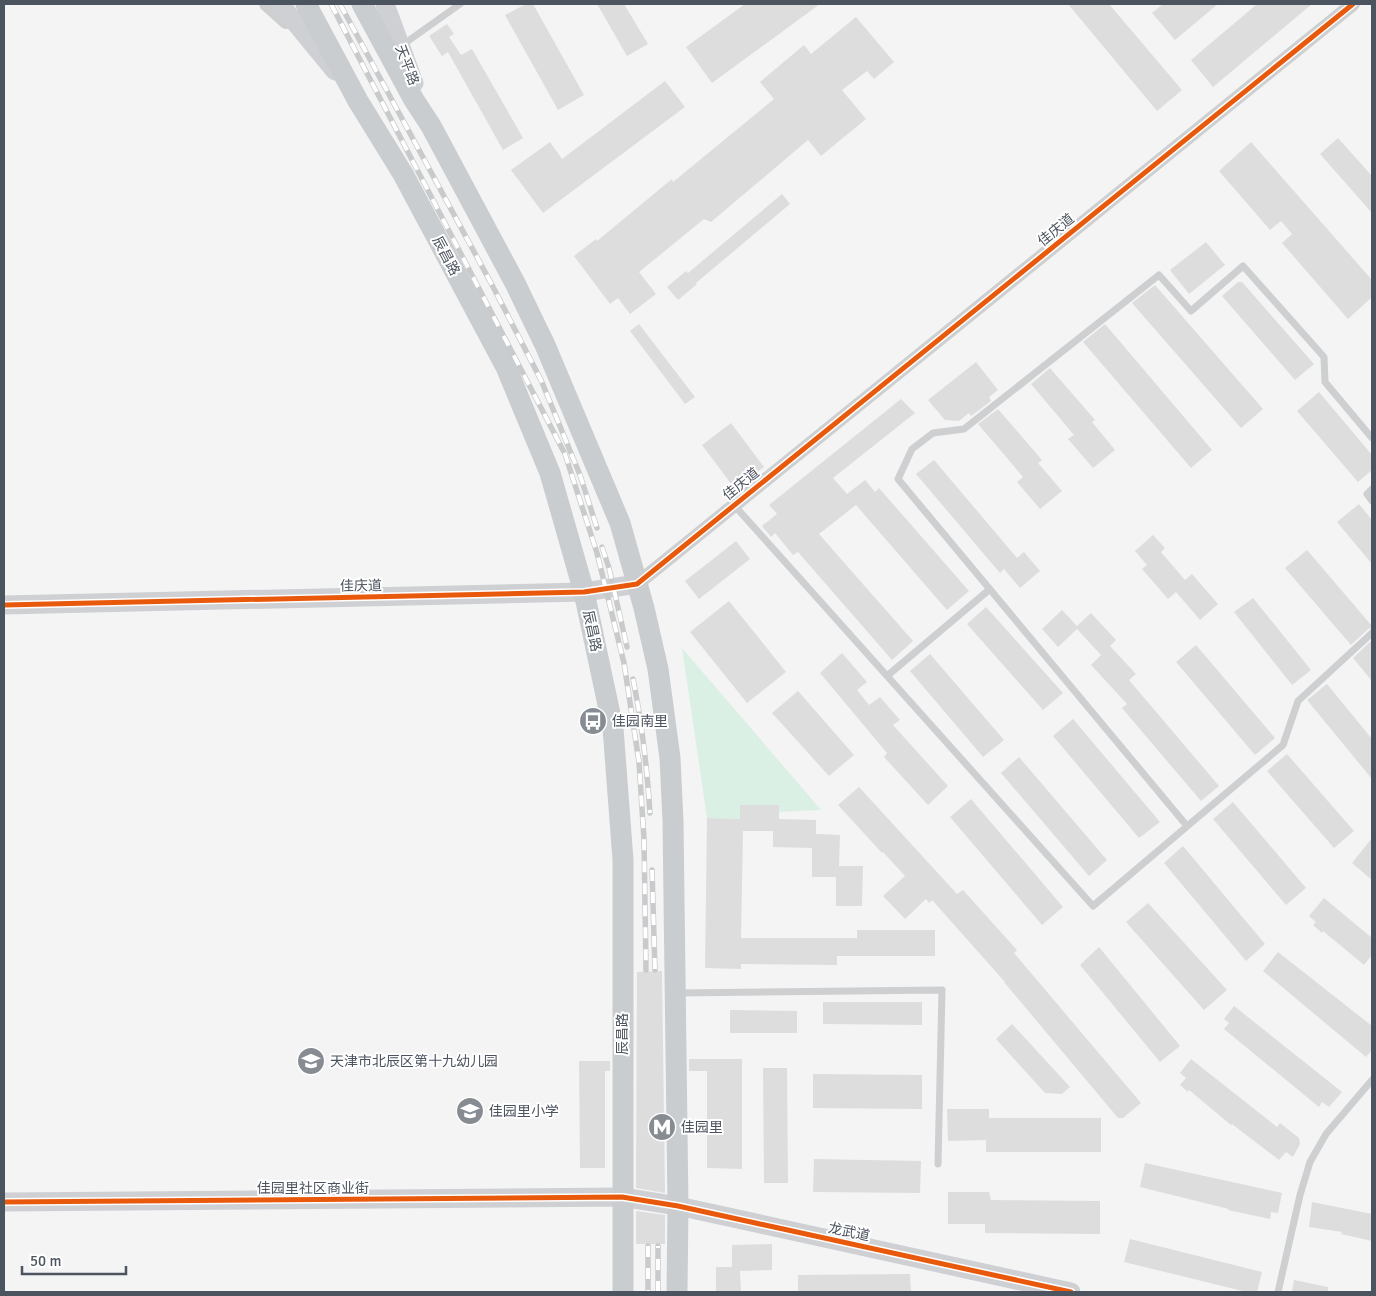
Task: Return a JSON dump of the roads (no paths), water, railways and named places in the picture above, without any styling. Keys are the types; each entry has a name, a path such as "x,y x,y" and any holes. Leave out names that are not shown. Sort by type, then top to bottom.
{"main road":[{"name":"辰昌路","path":"306,4 358,101 402,174 506,367 550,473 584,592 613,728 621,817 623,860 623,1292"},
{"path":"362,4 414,100 431,126 515,283 545,345 620,524 644,608 658,669 670,758 676,992 677,1292"}],"street":[{"path":"266,4 321,53"},
{"path":"280,4 358,101"},
{"name":"天平路","path":"385,4 431,126"},
{"name":"佳庆道","path":"4,605 584,592 636,584 1353,4"},
{"name":"佳园里社区商业街","path":"4,1202 622,1197"},
{"name":"龙武道","path":"622,1197 678,1206 1071,1292"}],"lane":[{"path":"400,47 460,4"},
{"path":"1187,826 898,479 912,449 933,433 964,429 1159,275 1192,311 1243,266 1324,357 1325,382 1372,438"},
{"path":"1372,489 1367,494 1372,501"},
{"path":"734,505 1092,906 1283,745 1298,702 1372,633"},
{"path":"887,676 990,589"},
{"path":"676,992 942,990 938,1164"},
{"path":"1278,1292 1300,1195 1310,1162 1326,1134 1372,1080"}],"railway":[{"path":"331,4 565,454 597,553 624,663 639,762 644,839 646,970"},
{"path":"340,4 491,283 541,380 580,475 597,528"},
{"path":"602,547 609,568 627,647"},
{"path":"633,679 644,745 650,813"},
{"path":"652,870 655,970"},
{"path":"648,1246 648,1292"},
{"path":"658,1246 658,1292"}],"place":[{"name":"佳园南里","path":"593,721"},
{"name":"天津市北辰区第十九幼儿园","path":"311,1061"},
{"name":"佳园里小学","path":"470,1111"},
{"name":"佳园里","path":"662,1127"}]}
